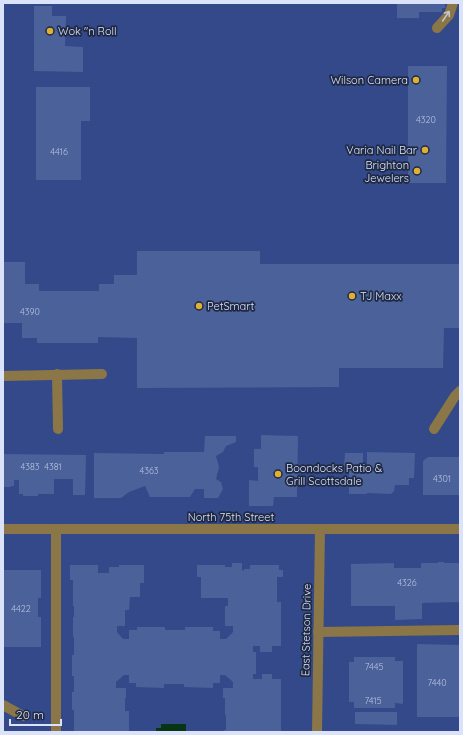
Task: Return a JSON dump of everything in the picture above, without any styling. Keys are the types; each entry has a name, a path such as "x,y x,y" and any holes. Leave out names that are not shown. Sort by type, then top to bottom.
{"street":[{"path":"437,28 449,15 452,3"},
{"path":"58,374 58,429"},
{"path":"3,376 102,374"},
{"path":"434,429 460,390"},
{"name":"North 75th Street","path":"3,529 460,529"},
{"path":"56,529 56,732"},
{"name":"East Stetson Drive","path":"317,732 320,529"},
{"path":"318,632 460,630"},
{"path":"3,705 23,716"}],"shaded area":[{"path":"3,3 460,3 460,732 3,732"},
{"path":"161,724 186,724 186,732 156,732 156,728 161,728"}],"building":[{"path":"397,3 445,3 445,8 442,8 442,12 419,12 419,18 397,18"},
{"name":"Wok \"n Roll","path":"34,6 52,6 52,16 66,16 65,46 83,47 83,72 34,71"},
{"path":"408,66 447,66 446,183 408,183"},
{"path":"36,87 90,87 90,121 81,121 81,180 36,180"},
{"path":"137,251 260,251 260,264 460,264 460,328 444,328 443,368 339,368 339,387 137,388 137,338 98,337 98,343 37,343 37,338 22,338 22,323 3,323 3,262 25,262 25,284 39,284 39,291 99,291 99,284 114,284 114,275 137,275"},
{"name":"Boondocks Patio & Grill Scottsdale","path":"261,435 298,436 297,497 274,497 273,506 249,506 249,480 258,481 258,467 254,467 254,449 261,449"},
{"path":"205,436 236,436 236,442 226,446 223,452 216,456 219,467 216,479 221,482 223,489 218,498 204,498 204,489 195,489 190,497 150,497 145,486 129,492 121,498 94,498 94,453 164,454 164,452 204,452"},
{"path":"367,452 415,453 414,478 409,478 409,485 395,485 394,491 391,494 349,494 349,466 344,466 345,453 363,453 363,466 367,466"},
{"path":"3,454 86,455 85,495 73,495 73,479 54,479 54,494 38,494 38,496 23,496 23,494 19,494 19,480 14,480 14,486 3,487"},
{"path":"428,457 460,457 460,495 423,495 423,461"},
{"path":"232,563 242,563 242,570 244,571 244,569 250,569 250,565 279,565 279,570 283,570 283,577 277,577 277,602 281,602 281,646 272,646 272,652 260,652 260,646 253,646 253,652 256,652 256,674 253,674 253,679 262,679 262,674 272,674 272,679 281,679 281,732 224,732 224,730 226,730 226,715 223,688 233,688 233,682 225,675 220,675 220,683 213,683 213,688 184,687 184,684 164,684 164,688 136,687 136,683 129,683 129,675 124,675 116,682 116,688 126,688 125,711 129,711 129,732 74,732 72,692 74,692 74,676 72,676 72,655 74,655 74,606 73,580 70,580 70,565 98,565 98,573 109,573 109,567 119,567 119,565 144,565 144,583 140,583 140,597 130,597 129,610 125,610 125,626 117,626 117,632 123,639 129,639 129,630 137,630 137,627 165,627 165,630 185,630 185,627 213,627 213,631 220,631 220,639 226,639 233,632 233,626 225,626 225,606 228,606 228,598 201,598 201,577 197,577 197,565 225,565 225,567 232,567"},
{"path":"394,563 394,568 421,568 421,563 460,563 460,602 422,603 422,619 395,620 395,606 351,606 351,564"},
{"path":"3,570 41,570 41,598 38,598 38,617 41,617 41,647 3,647"},
{"path":"417,644 460,645 460,717 417,717"},
{"path":"354,657 395,657 395,661 403,661 403,704 395,703 395,708 354,708 354,702 349,702 349,662 354,662"},
{"path":"355,712 397,712 397,725 355,724"}],"place":[{"name":"Wok \"n Roll","path":"50,31"},
{"name":"Wilson Camera","path":"416,80"},
{"name":"Varia Nail Bar","path":"425,150"},
{"name":"Brighton Jewelers","path":"417,171"},
{"name":"TJ Maxx","path":"352,296"},
{"name":"PetSmart","path":"199,306"},
{"name":"Boondocks Patio & Grill Scottsdale","path":"278,474"}]}
